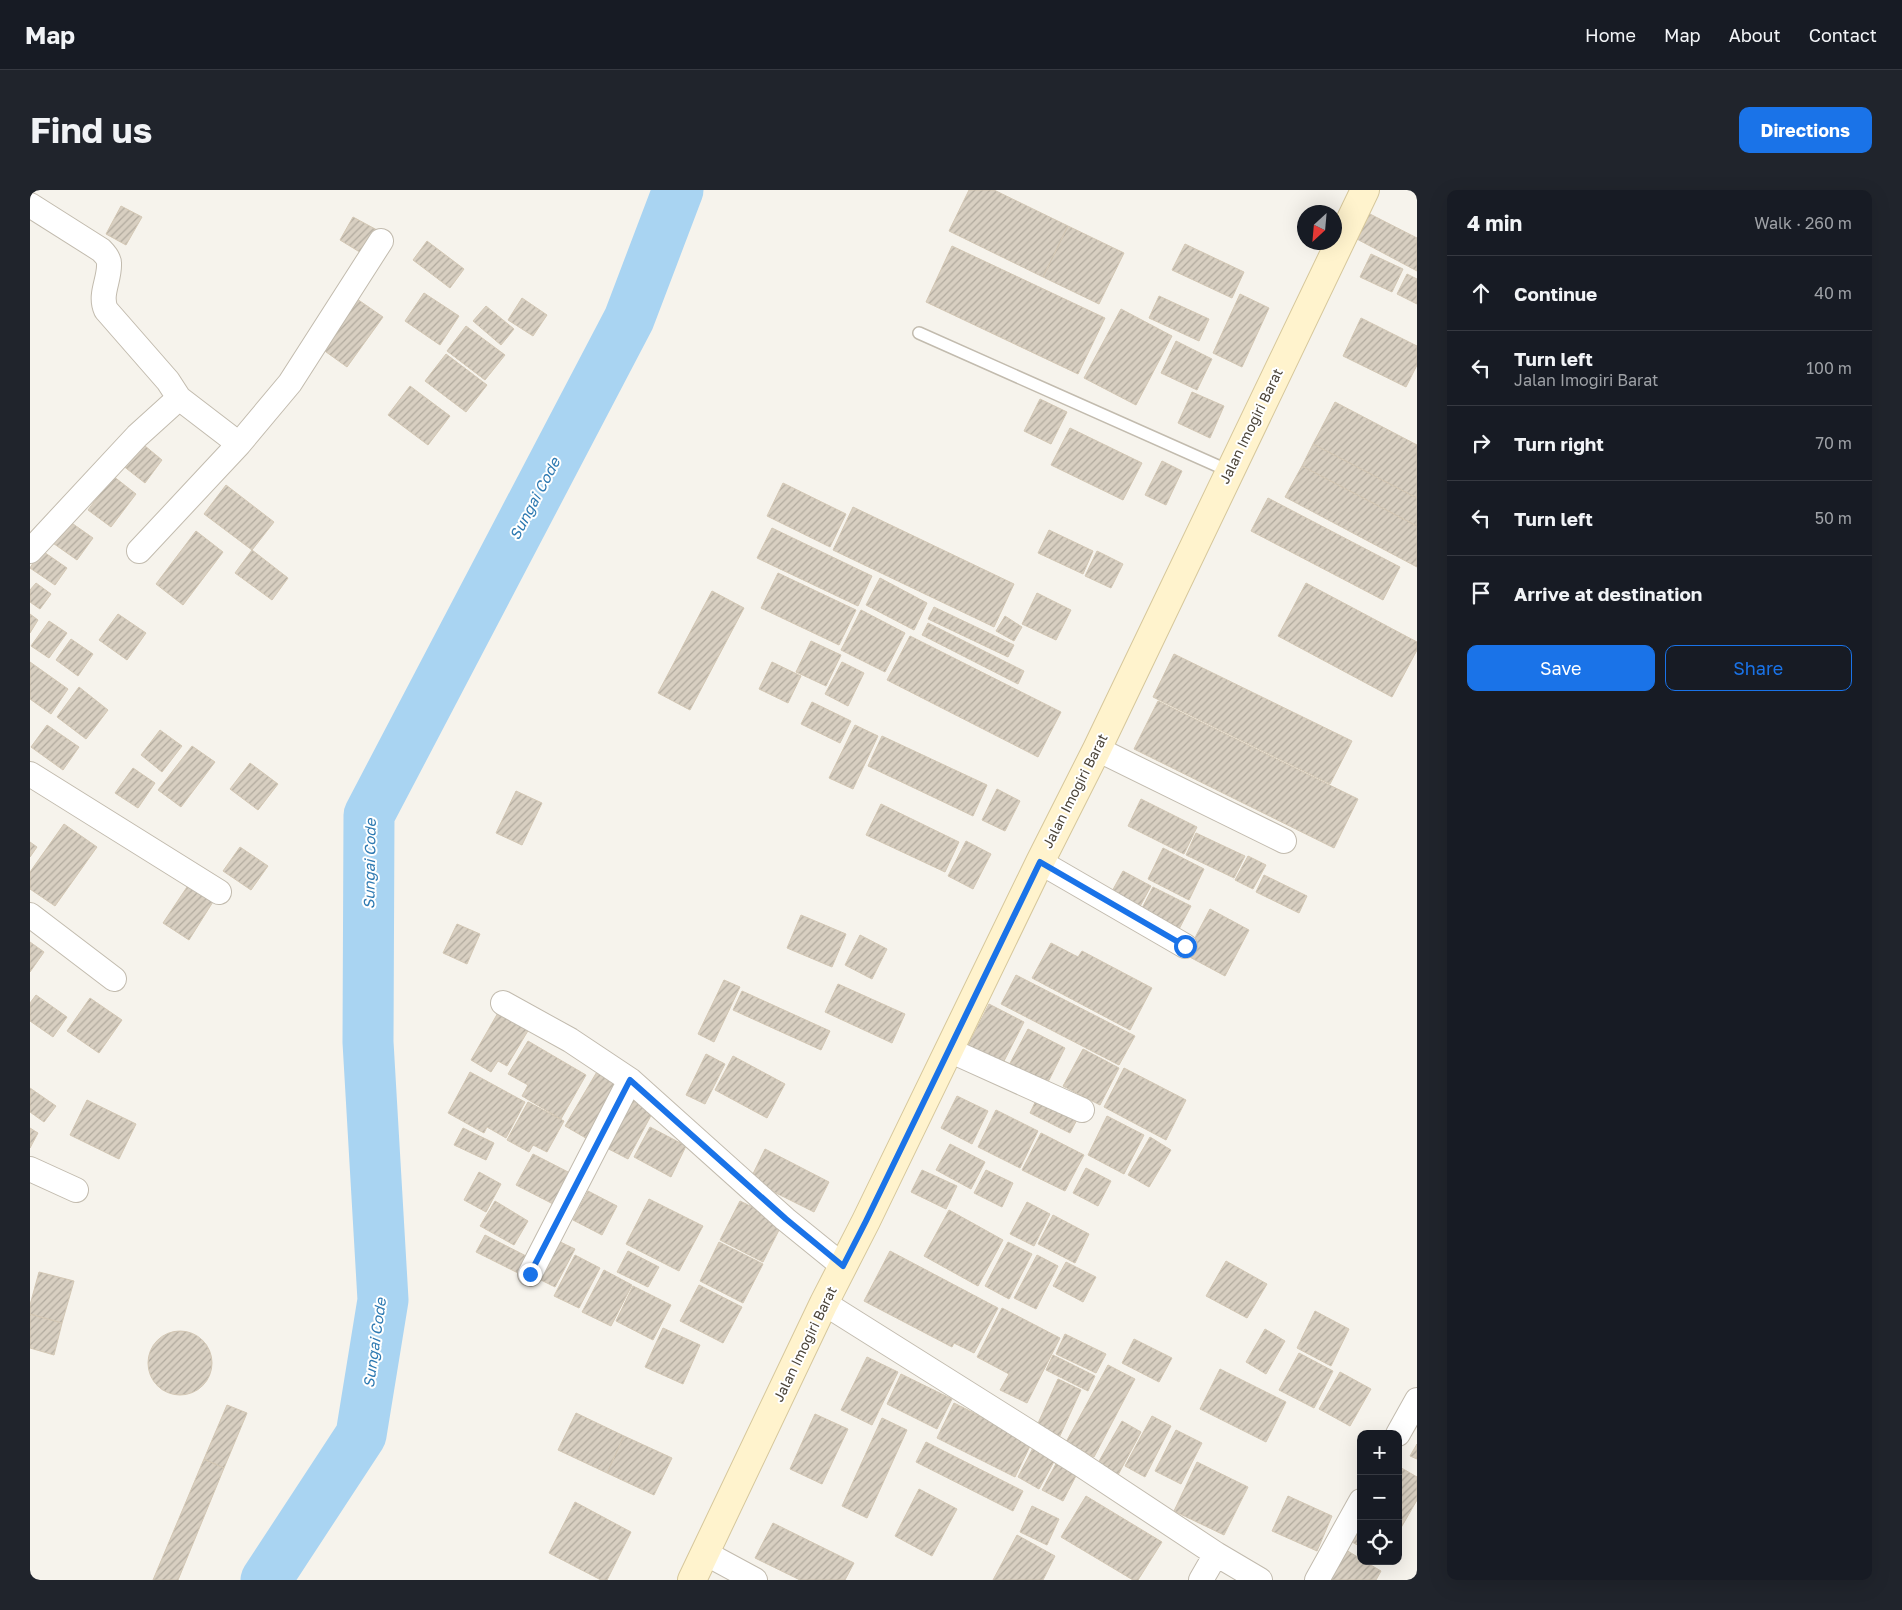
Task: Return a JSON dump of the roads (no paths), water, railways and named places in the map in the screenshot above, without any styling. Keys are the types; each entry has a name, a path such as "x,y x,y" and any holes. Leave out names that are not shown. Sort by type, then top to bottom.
{"main road":[{"name":"Jalan Imogiri Barat","path":"692,1580 824,1302 1097,749 1365,190"}],"street":[{"path":"30,205 101,250 107,256 109,263 103,296 106,310 168,381 179,398 239,444"},
{"path":"139,551 239,444 290,383 381,241"},
{"path":"30,551 137,436 179,398"},
{"path":"1097,749 1284,841"},
{"path":"30,774 219,892"},
{"path":"1040,862 1185,946"},
{"path":"30,915 114,979"},
{"path":"503,1003 570,1040 630,1080 786,1219 843,1266"},
{"path":"948,1050 1082,1110"},
{"path":"530,1274 630,1080"},
{"path":"30,1169 76,1190"},
{"path":"824,1302 1080,1464 1216,1554 1260,1580"},
{"path":"1400,1430 1417,1400"},
{"path":"1317,1580 1357,1508"},
{"path":"705,1554 755,1580"},
{"path":"1201,1580 1216,1554"}],"lane":[{"path":"919,333 1229,471"}],"waterway":[{"name":"Sungai Code","path":"266,1580 361,1435 383,1300 368,1042 369,815 629,319 678,190"}]}
